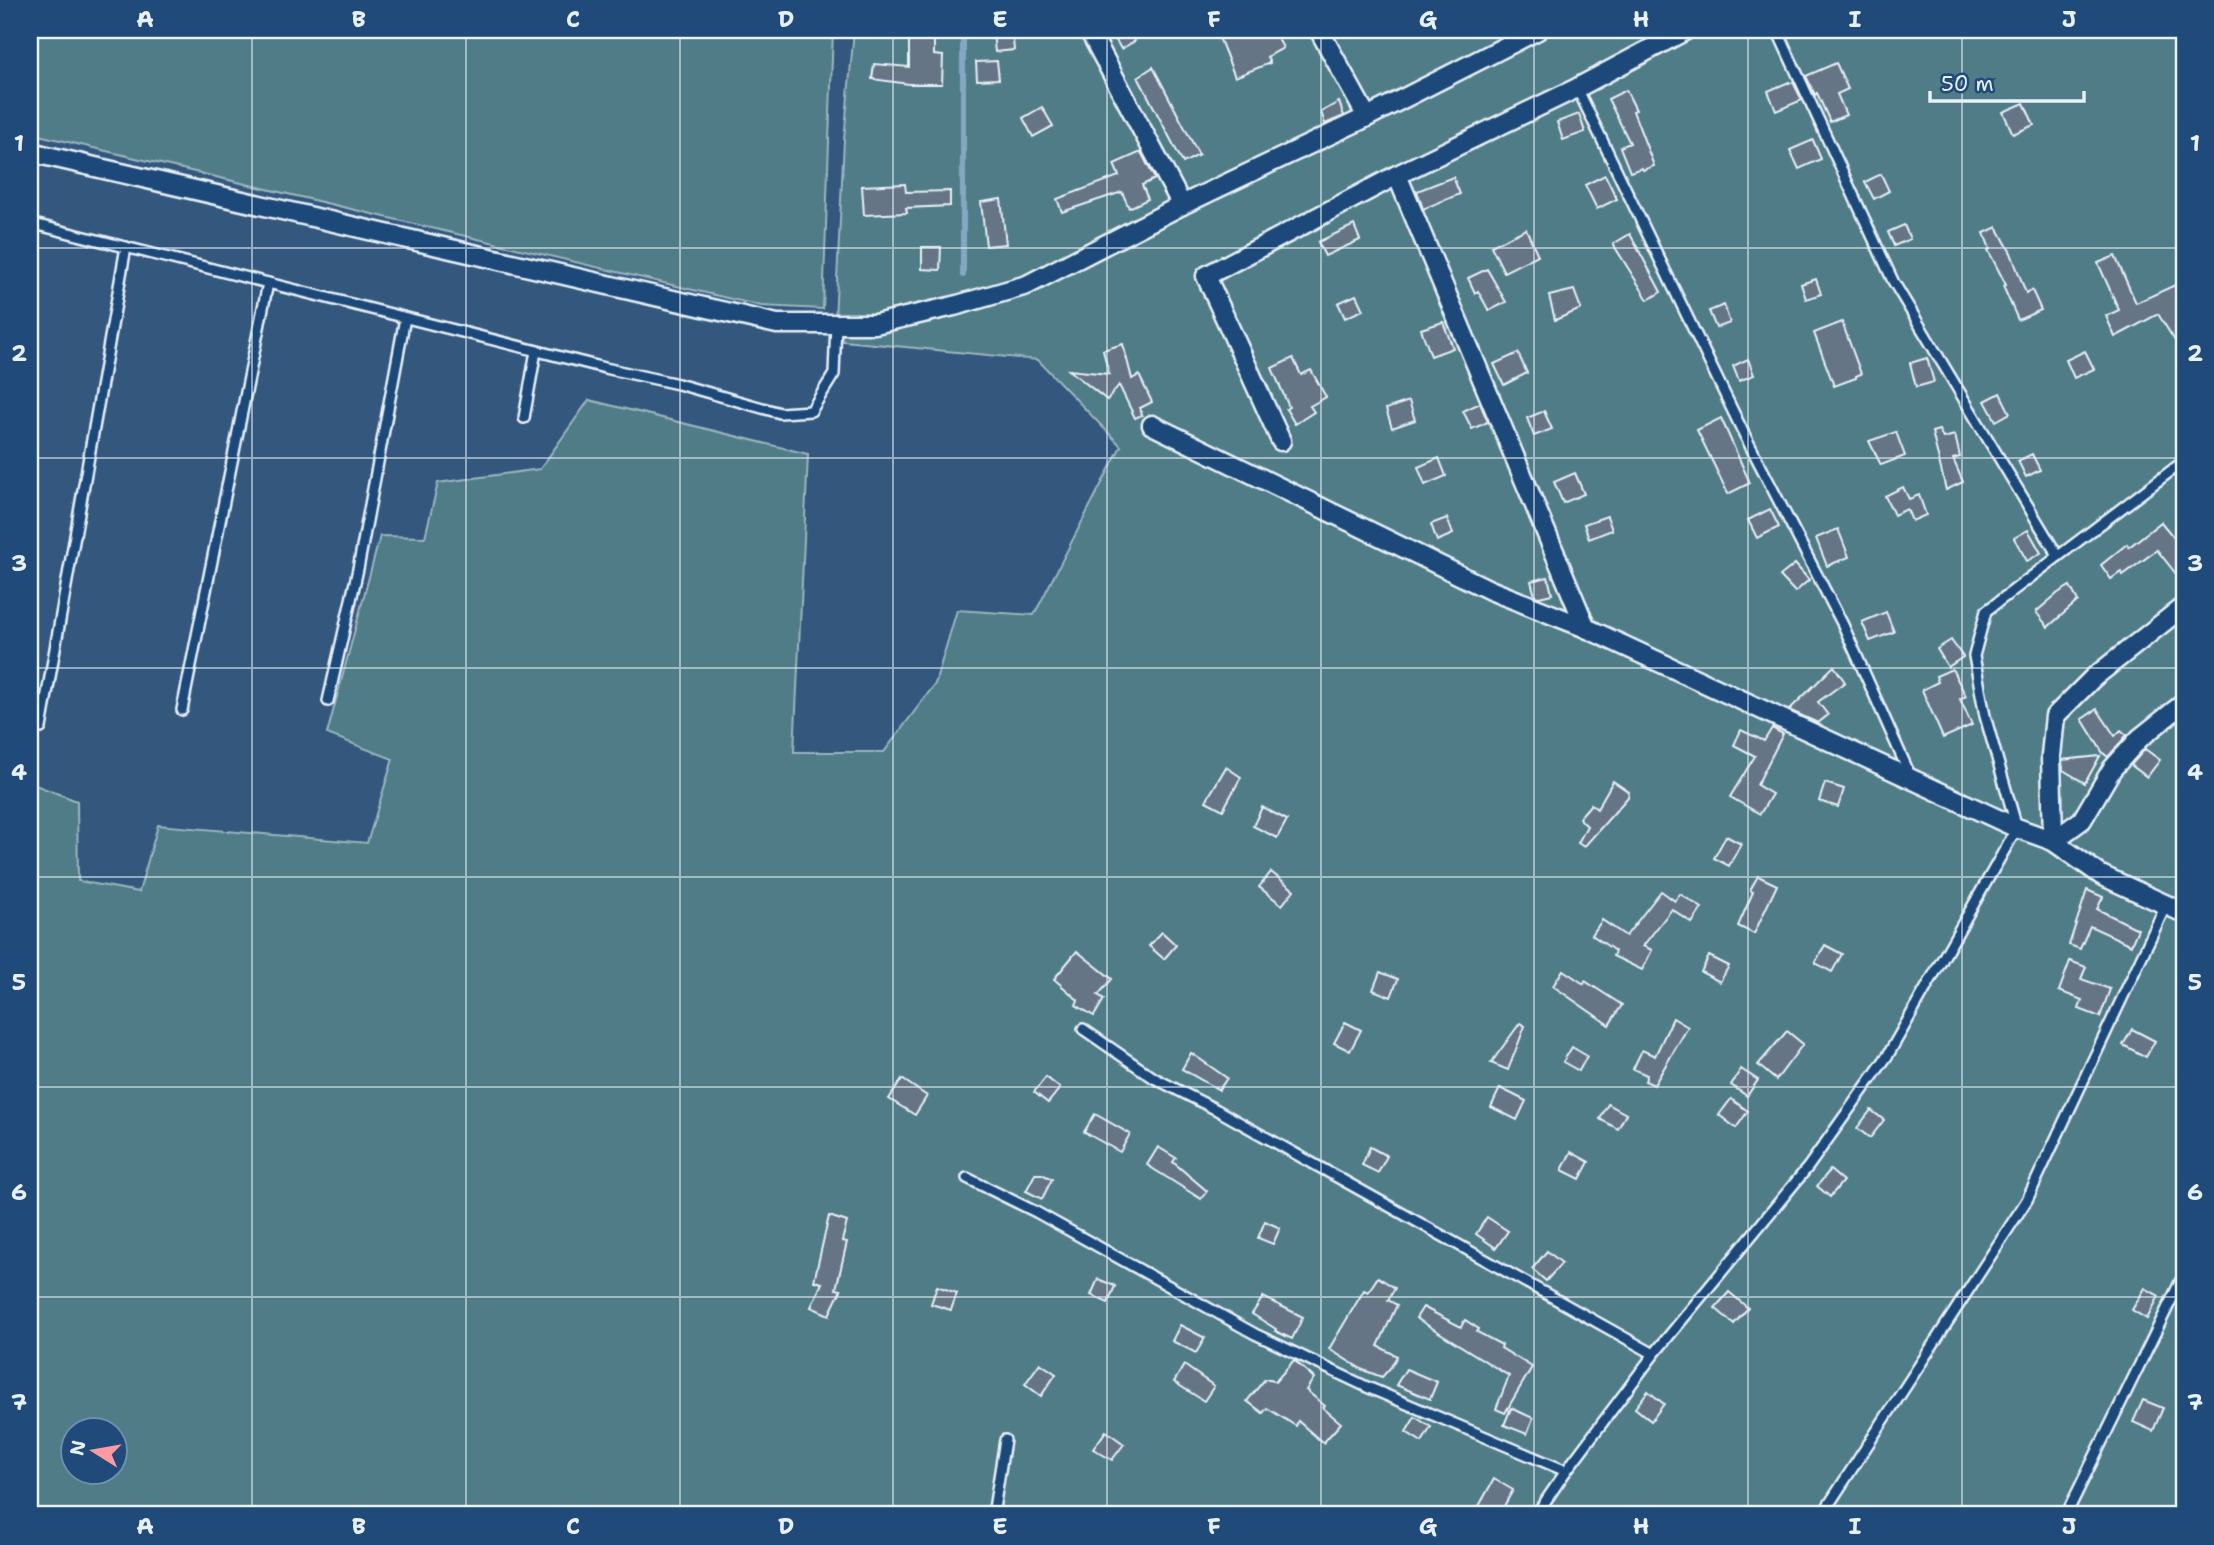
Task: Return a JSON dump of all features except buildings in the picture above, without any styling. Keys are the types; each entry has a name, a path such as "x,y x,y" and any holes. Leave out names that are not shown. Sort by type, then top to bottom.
{"street":[{"path":"1089,30 1182,205"},
{"path":"1319,30 1367,117"},
{"path":"30,152 777,324 875,324 954,306 1027,285 1182,205 1367,117 1538,30"},
{"path":"1281,441 1206,276 1397,175 1577,88 1686,30"},
{"path":"1397,175 1586,628"},
{"path":"1153,425 1490,590 1586,628 2017,828 2053,841 2101,875 2184,913"},
{"path":"2053,841 2051,756 2055,716 2093,678 2184,606"},
{"path":"2053,841 2082,820 2112,769 2140,738 2184,703"}],"lane":[{"path":"1777,30 1893,281 2058,556"},
{"path":"1577,88 1742,430 1843,625 1912,780"},
{"path":"30,223 536,351 678,384 780,413 810,411 834,374 836,324"},
{"path":"41,728 126,247"},
{"path":"182,710 268,283"},
{"path":"328,701 358,569 405,318"},
{"path":"524,418 536,351"},
{"path":"1536,1515 1654,1354 1808,1167 1888,1055 2017,828 1984,716 1975,656 1986,611 2184,461"},
{"path":"1822,1515 2027,1200 2166,905"},
{"path":"1083,1029 1154,1078 1217,1110 1654,1354"},
{"path":"967,1178 1036,1212 1255,1334 1367,1387 1566,1471"},
{"path":"2066,1515 2184,1274"},
{"path":"993,1515 1005,1440"}],"green space":[{"path":"30,30 833,30 823,309 761,306 30,133"},
{"path":"854,30 2184,30 2184,1515 30,1515 30,783 77,801 78,881 139,892 158,825 367,843 393,759 327,734 380,536 425,537 438,483 540,469 589,400 808,454 794,752 884,752 935,684 957,610 1034,615 1121,446 1038,360 834,340 844,140"}],"waterway":[{"path":"963,30 963,275"}]}
